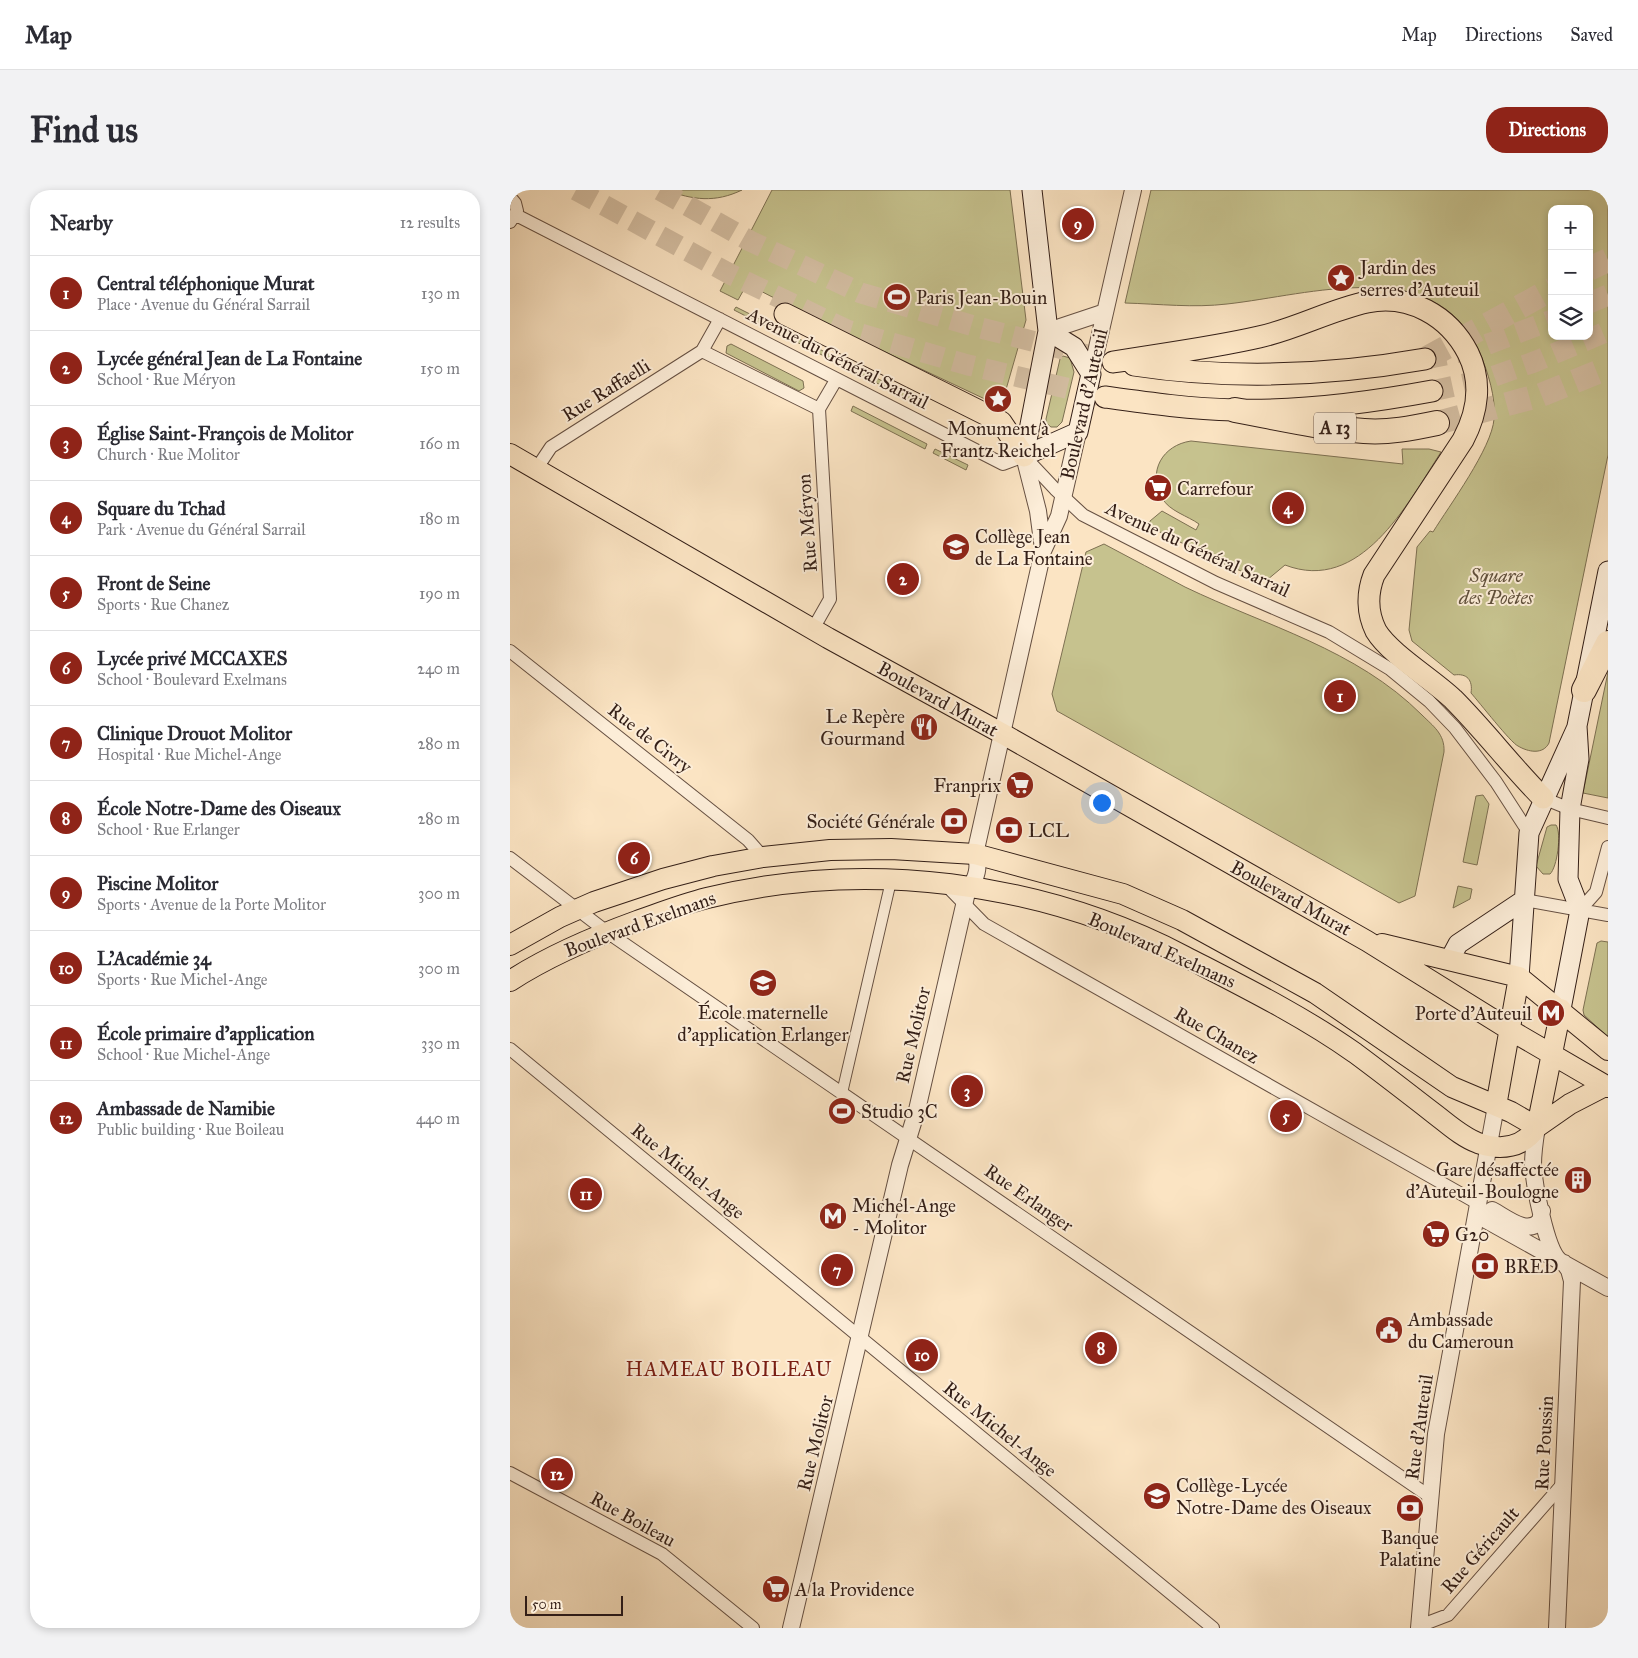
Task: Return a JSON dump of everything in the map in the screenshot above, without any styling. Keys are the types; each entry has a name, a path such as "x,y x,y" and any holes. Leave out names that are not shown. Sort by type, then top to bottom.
{"highway":[{"path":"1425,359 1351,371 1257,375 1160,369 1114,362 1260,337 1374,301 1394,301 1412,304 1429,311 1448,326 1466,349 1475,371 1474,418 1463,440 1374,575 1370,589 1370,611 1376,630 1385,642 1452,699 1513,768 1543,798"},
{"path":"785,314 1001,422 1024,456"},
{"path":"1104,397 1169,406 1235,410 1347,404 1432,391"},
{"name":"A 13","path":"1235,410 1305,424 1365,431 1412,428 1436,424"},
{"path":"1584,690 1608,643"}],"main road":[{"path":"1024,456 1048,330 1032,190"},
{"path":"1048,330 1074,347 1091,374"},
{"name":"Boulevard d'Auteuil","path":"1078,432 1091,374"},
{"path":"1024,456 1078,432"},
{"name":"Boulevard Murat","path":"510,454 538,468 567,488 814,630 1003,734 1367,941 1552,1055 1574,1068 1607,1083"},
{"path":"1496,1106 1519,977 1529,834 1543,798 1577,726 1608,571"},
{"path":"1537,1127 1580,910 1568,879 1570,810 1579,759 1577,726"},
{"name":"Boulevard Exelmans","path":"510,945 576,910 663,879 714,866 764,857 830,850 891,850 975,854 1123,894 1182,920 1315,993 1463,1093 1496,1106 1537,1127"},
{"name":"Boulevard Exelmans","path":"510,981 555,954 607,932 681,905 728,893 776,885 833,880 891,880 946,885 966,896 1042,900 1115,924 1176,952 1277,1004 1353,1052 1461,1134 1489,1146"},
{"path":"1450,960 1458,944 1524,900"},
{"name":"Boulevard Murat","path":"1367,941 1519,977"},
{"path":"1519,977 1561,1009 1608,1050"},
{"path":"1489,1146 1506,1147 1519,1144 1528,1138 1537,1127 1570,1104 1607,1083"}],"street":[{"path":"513,218 516,207 510,197 514,190"},
{"name":"Boulevard d'Auteuil","path":"1091,374 1133,190"},
{"name":"Avenue du Général Sarrail","path":"513,218 720,319 1003,464 1024,456 1083,515 1216,583 1329,632 1390,669 1428,701 1455,728 1496,782 1529,834"},
{"name":"Boulevard d'Auteuil","path":"1048,330 1105,312"},
{"path":"720,319 702,351 819,409 836,380"},
{"name":"Rue Raffaelli","path":"538,468 551,447 702,351"},
{"name":"Rue Méryon","path":"814,630 830,599 819,409"},
{"name":"Boulevard d'Auteuil","path":"1043,551 1058,516 1078,432"},
{"path":"1024,456 1038,511 1043,551"},
{"name":"Rue Molitor","path":"791,1628 907,1136 917,1110 966,896 964,882 968,858 975,854 1043,551"},
{"name":"Rue de Civry","path":"510,651 748,840 764,857"},
{"path":"1543,798 1570,810 1608,818"},
{"path":"1580,910 1596,892 1608,847"},
{"name":"Rue Erlanger","path":"510,858 607,932 907,1136 1429,1496"},
{"path":"842,1093 891,880"},
{"name":"Rue Chanez","path":"966,896 984,924 1478,1209"},
{"path":"1524,900 1608,915"},
{"name":"Rue Michel-Ange","path":"510,1049 1213,1628"},
{"name":"Rue d'Auteuil","path":"1419,1627 1429,1496 1436,1434 1496,1106"},
{"name":"Rue Poussin","path":"1537,1127 1534,1167 1542,1211 1552,1249 1569,1270 1572,1280 1561,1486 1557,1628"},
{"path":"1478,1209 1524,1227 1536,1225 1541,1219 1542,1211"},
{"path":"1478,1209 1562,1262 1608,1288"},
{"name":"Rue Boileau","path":"510,1473 662,1554 753,1628"},
{"name":"Rue Géricault","path":"1419,1627 1448,1615 1561,1486"}],"green space":[{"path":"666,190 742,190 723,197 704,199"},
{"name":"Paris Jean-Bouin","path":"772,190 1010,190 1026,320 1005,393 987,400 817,320 747,284 738,300 720,291"},
{"name":"Square des Poètes","path":"1151,190 1608,190 1608,455 1549,743 1546,747 1539,751 1531,751 1514,743 1471,693 1471,684 1468,678 1462,675 1454,675 1412,641 1409,630 1417,547 1430,531 1433,532 1469,477 1486,445 1494,419 1493,394 1486,369 1480,353 1460,322 1434,302 1402,291 1368,288 1332,289 1227,304 1189,306 1125,303"},
{"path":"736,307 912,396 910,400 734,310"},
{"path":"731,344 803,381 804,388 799,391 726,353 727,346"},
{"path":"1063,356 1070,358 1074,372 1062,422 1057,427 1051,427 1046,423 1046,419 1060,359"},
{"path":"853,406 927,444 925,449 851,411"},
{"path":"1191,441 1403,464 1402,449 1429,449 1441,452 1396,519 1378,539 1358,556 1336,567 1312,571 1285,565 1267,580 1262,580 1220,562 1148,526 1150,521 1162,511 1196,530 1199,524 1165,503 1158,488 1156,478 1160,461 1166,454 1181,443"},
{"path":"935,449 968,465 966,470 933,453"},
{"path":"1104,544 1185,587 1278,627 1339,656 1369,673 1396,692 1434,727 1443,740 1444,752 1415,896 1399,903 1057,711 1052,694 1086,552"},
{"path":"1608,672 1608,798 1583,793"},
{"path":"1483,795 1489,804 1477,865 1463,862 1476,796"},
{"path":"1556,825 1558,829 1558,850 1553,870 1550,874 1543,874 1536,866 1547,827"},
{"path":"1458,886 1472,889 1470,899 1453,908"},
{"path":"1601,941 1608,942 1608,1037 1584,1015 1583,1010 1597,943"}],"tunnel":[{"path":"576,190 730,274 847,330 968,365 1105,397"},
{"path":"660,190 750,241 861,293 977,327 1087,355"},
{"path":"1593,267 1608,260"},
{"path":"1425,359 1548,291"},
{"path":"1593,301 1608,295"},
{"path":"1425,359 1475,349 1548,322"},
{"path":"1432,391 1483,380 1534,362 1608,331"},
{"path":"1437,423 1541,395 1608,368"}],"place":[{"name":"Piscine Molitor","path":"1078,224"},
{"name":"Jardin des serres d’Auteuil","path":"1341,278"},
{"name":"Paris Jean-Bouin","path":"897,297"},
{"name":"Monument à Frantz Reichel","path":"998,399"},
{"name":"Carrefour","path":"1158,488"},
{"name":"Square du Tchad","path":"1288,508"},
{"name":"Collège Jean de La Fontaine","path":"956,547"},
{"name":"Lycée général Jean de La Fontaine","path":"903,579"},
{"name":"Central téléphonique Murat","path":"1340,696"},
{"name":"Le Repère Gourmand","path":"924,727"},
{"name":"Franprix","path":"1020,785"},
{"name":"Société Générale","path":"954,821"},
{"name":"LCL","path":"1009,830"},
{"name":"Lycée privé MCCAXES","path":"634,858"},
{"name":"École maternelle d'application Erlanger","path":"763,983"},
{"name":"Porte d'Auteuil","path":"1551,1013"},
{"name":"Église Saint-François de Molitor","path":"967,1091"},
{"name":"Studio 3C","path":"842,1111"},
{"name":"Front de Seine","path":"1286,1116"},
{"name":"Gare désaffectée d'Auteuil-Boulogne","path":"1578,1180"},
{"name":"École primaire d'application","path":"586,1194"},
{"name":"Michel-Ange - Molitor","path":"833,1216"},
{"name":"G20","path":"1436,1234"},
{"name":"BRED","path":"1485,1266"},
{"name":"Clinique Drouot Molitor","path":"837,1270"},
{"name":"Ambassade du Cameroun","path":"1389,1330"},
{"name":"École Notre-Dame des Oiseaux","path":"1101,1348"},
{"name":"L’Académie 34","path":"922,1355"},
{"name":"Ambassade de Namibie","path":"557,1474"},
{"name":"Collège-Lycée Notre-Dame des Oiseaux","path":"1157,1496"},
{"name":"Banque Palatine","path":"1410,1508"},
{"name":"A la Providence","path":"776,1589"}],"district":[{"name":"HAMEAU BOILEAU","path":"729,1369"}]}
